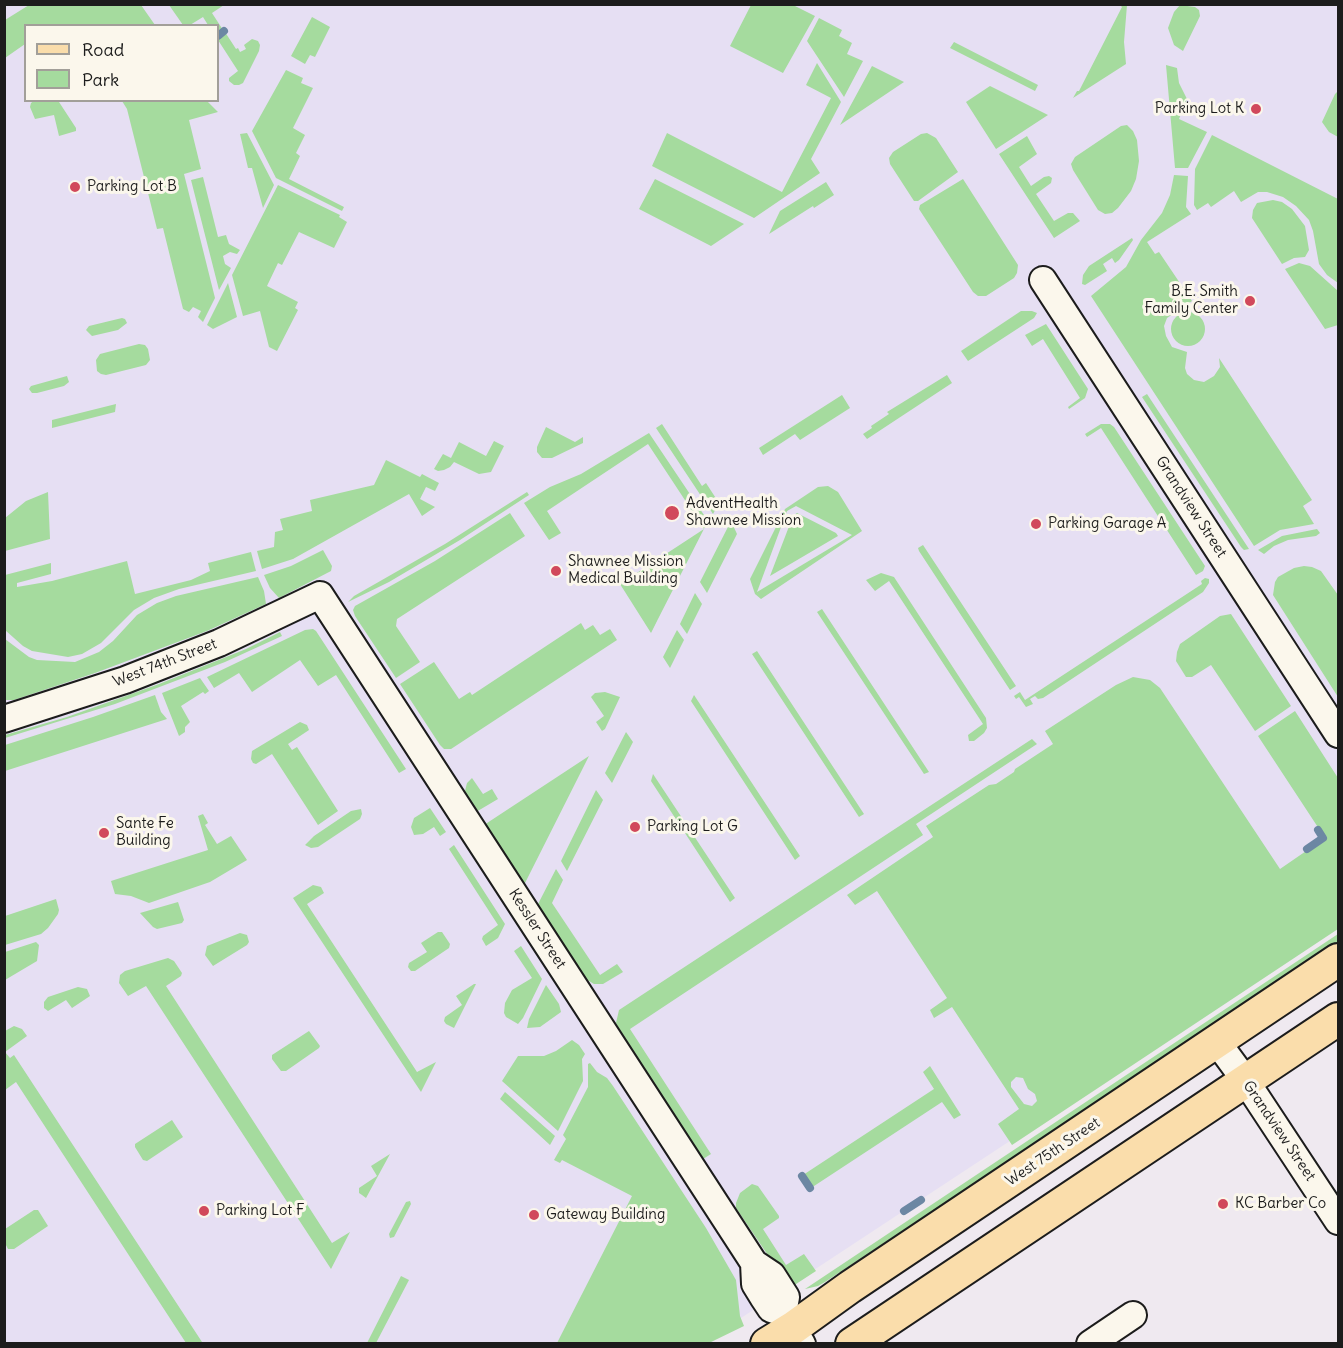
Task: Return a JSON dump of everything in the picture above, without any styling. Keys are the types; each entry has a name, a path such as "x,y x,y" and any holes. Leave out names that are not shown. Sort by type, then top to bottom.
{"main road":[{"name":"West 75th Street","path":"786,1332 1338,960"},
{"path":"852,1344 1338,1018"}],"street":[{"name":"Grandview Street","path":"1043,280 1338,734"},
{"name":"West 74th Street","path":"4,719 136,676 219,643 320,595"},
{"name":"Kessler Street","path":"320,595 754,1263 755,1284 786,1332"},
{"name":"Grandview Street","path":"1217,1042 1245,1080 1338,1221"},
{"path":"1090,1344 1133,1315"}],"shaded area":[{"name":"AdventHealth Shawnee Mission","path":"5,5 1338,5 1338,925 703,1343 5,1344"}],"green space":[{"path":"29,5 141,5 154,24 24,24 24,45 5,58 5,20"},
{"path":"169,5 224,5 212,13 223,30 219,32 219,24 207,24 203,17 192,24 182,24"},
{"path":"751,5 793,5 815,16 783,73 730,46"},
{"path":"1120,5 1127,5 1124,42 1126,64 1073,98 1079,91 1122,7"},
{"path":"1180,5 1195,7 1199,10 1200,16 1183,51 1174,45 1168,28 1174,12"},
{"path":"312,17 330,27 315,57 310,55 305,64 291,56"},
{"path":"819,18 842,30 839,36 852,43 847,54 863,61 844,97 807,41"},
{"path":"225,32 240,52 246,49 244,45 252,39 258,41 260,45 243,83 239,85 234,85 229,81 229,78 238,71 219,42 219,36"},
{"path":"954,42 1038,85 1035,91 950,48"},
{"path":"817,63 841,102 811,159 820,173 754,218 652,166 667,133 782,192 831,98 806,85"},
{"path":"1166,65 1177,68 1179,83 1187,99 1179,119 1207,132 1188,168 1175,168"},
{"path":"872,66 904,82 840,125"},
{"path":"286,70 303,78 301,83 313,88 293,128 305,135 296,153 300,156 289,179 344,207 342,211 276,178 252,131"},
{"path":"990,86 1048,115 996,149 966,102"},
{"path":"1338,91 1338,137 1329,132 1322,122"},
{"path":"59,102 76,131 59,136 54,115 35,119 30,107 31,103"},
{"path":"123,102 208,102 218,112 189,120 201,169 184,174 215,298 203,322 198,317 201,311 193,307 189,312 183,309 163,228 157,229 127,109"},
{"path":"1127,125 1137,140 1139,161 1136,179 1131,191 1118,208 1112,213 1105,214 1098,210 1071,164 1075,157 1121,126"},
{"path":"247,133 274,185 263,208 252,168 248,168 240,134"},
{"path":"927,133 936,138 958,172 918,201 914,201 890,164 889,158 893,152 921,134"},
{"path":"1212,135 1338,199 1338,283 1327,275 1319,264 1309,220 1296,206 1283,197 1258,192 1241,202 1234,191 1211,207 1208,203 1197,210 1194,205 1195,169"},
{"path":"1027,136 1037,154 1019,167 1031,186 1044,177 1052,178 1051,183 1036,194 1054,221 1068,213 1073,213 1080,221 1054,238 999,154"},
{"path":"1174,175 1188,176 1186,207 1191,214 1147,242 1155,254 1159,252 1192,301 1167,318 1164,326 1166,336 1172,347 1187,352 1185,368 1187,374 1194,380 1204,382 1214,376 1220,367 1219,358 1312,500 1303,506 1314,524 1280,530 1254,546 1091,296 1126,267 1141,240 1162,213 1170,195"},
{"path":"203,177 218,237 226,235 229,244 240,250 237,254 230,252 223,256 225,264 231,268 219,290 191,180"},
{"path":"655,179 744,224 711,246 639,209"},
{"path":"963,179 1018,265 1014,278 986,296 978,296 973,292 919,209 920,205"},
{"path":"826,182 834,195 769,234 780,211"},
{"path":"278,185 340,215 339,217 347,222 334,248 299,232 282,265 278,263 267,286 298,302 295,308 298,310 277,351 269,347 260,311 243,316 232,275"},
{"path":"1273,200 1282,202 1292,209 1305,226 1309,250 1305,257 1294,258 1282,264 1252,218 1257,203"},
{"path":"1132,238 1133,240 1119,260 1115,263 1112,258 1103,264 1107,271 1085,285 1082,284 1083,275 1089,266"},
{"path":"1299,263 1310,266 1338,291 1338,325 1325,329 1285,269"},
{"path":"228,283 237,317 213,329 207,325"},
{"path":"1021,311 1037,313 1034,318 968,361 961,351"},
{"path":"1188,312 1200,317 1205,329 1200,341 1188,346 1176,341 1171,329 1176,317"},
{"path":"122,318 127,323 118,330 92,336 86,330 89,326"},
{"path":"1046,324 1088,389 1085,398 1069,409 1068,407 1080,398 1043,339 1032,346 1025,335"},
{"path":"139,344 145,345 148,349 150,360 146,365 106,375 97,371 96,360 100,354"},
{"path":"947,375 952,383 867,439 863,434 889,414 887,412"},
{"path":"67,376 69,382 64,386 37,393 32,393 29,389 31,386"},
{"path":"1147,394 1249,549 1244,550 1241,547 1142,397"},
{"path":"842,395 850,408 800,440 795,434 763,455 759,448"},
{"path":"116,404 115,412 52,428 52,420"},
{"path":"662,424 702,486 706,483 719,503 713,514 656,428"},
{"path":"1101,424 1110,424 1114,427 1205,566 1203,571 1196,575 1101,428 1087,437 1085,434"},
{"path":"546,427 575,442 583,437 583,443 552,458 542,458 537,452 537,447"},
{"path":"649,433 708,521 704,529 648,444 547,511 561,533 549,540 524,503 550,487 581,474"},
{"path":"494,441 504,446 491,472 479,474 454,462 444,470 434,469 443,454 451,458 459,442 486,456"},
{"path":"386,460 420,477 422,474 439,483 435,491 426,487 420,499 435,507 422,516 409,494 293,559 262,569 257,551 274,547 275,532 283,530 280,519 312,511 310,500 374,485"},
{"path":"828,486 838,492 862,531 761,599 755,594 750,579 785,509 818,487","holes":["796,506 852,535 757,592 787,511"]},
{"path":"48,492 50,539 5,551 5,518 26,501"},
{"path":"527,492 529,495 460,540 389,582 348,602 354,596 445,544"},
{"path":"510,513 525,536 397,619 396,626 420,662 396,678 355,616 353,610 355,606 435,561"},
{"path":"797,513 838,536 770,576 793,516"},
{"path":"731,521 737,534 707,593 700,582"},
{"path":"704,529 658,619 651,633 620,584"},
{"path":"1317,529 1320,533 1316,536 1288,540 1274,546 1264,554 1258,550 1282,536"},
{"path":"923,545 1016,686 1010,690 919,551 918,548"},
{"path":"323,550 332,566 331,571 279,598 270,588 264,575 291,566"},
{"path":"251,552 256,571 179,589 154,598 134,610 101,643 82,654 68,657 32,651 5,630 5,575 51,563 51,574 17,583 17,587 52,581 127,561 135,594 191,580 210,571 208,563"},
{"path":"1304,566 1321,571 1338,595 1338,697 1273,595 1278,577 1294,568"},
{"path":"881,573 894,577 986,718 987,728 974,741 969,741 968,735 983,724 889,581 875,591 866,580"},
{"path":"258,577 266,604 207,631 95,673 14,700 5,700 5,639 29,657 37,660 75,662 99,652 113,641 137,615 157,603 176,596"},
{"path":"1205,578 1209,579 1209,583 1203,592 1043,698 1038,699 1035,696 1030,699 1033,704 1026,707 1019,697 1016,699 1014,696 1020,692 1025,700 1202,584 1201,581"},
{"path":"695,593 702,604 687,634 680,624"},
{"path":"822,609 929,772 924,774 817,612"},
{"path":"1231,614 1291,706 1255,731 1211,665 1192,677 1186,677 1176,661 1180,644 1220,616"},
{"path":"581,623 585,630 593,625 600,635 610,629 617,640 451,749 444,749 440,745 400,684 434,662 459,699 470,692 472,695"},
{"path":"313,629 406,769 399,773 336,675 318,686 300,660 252,692 239,673 214,688 207,677 305,630"},
{"path":"677,630 684,640 670,668 663,657"},
{"path":"280,632 282,636 225,662 115,704 5,738 5,735 67,717 159,684 246,649"},
{"path":"757,651 864,814 859,817 752,654"},
{"path":"1133,677 1150,680 1160,688 1280,869 1325,838 1258,736 1295,711 1338,778 1338,929 1012,1145 998,1124 1019,1109 952,1007 934,1018 930,1010 947,998 877,891 855,905 847,895 933,837 926,826 989,785 996,784 1053,744 1045,731 1116,685","holes":["1016,1077 1023,1078 1028,1089 1035,1094 1037,1101 1032,1106 1024,1104 1011,1087 1011,1082"]},
{"path":"200,678 209,691 205,694 203,692 181,706 190,722 185,727 185,732 179,736 162,693"},
{"path":"605,692 620,697 602,731 596,722 604,716 591,697 595,693"},
{"path":"155,695 161,712 167,719 5,771 5,745"},
{"path":"694,695 800,856 795,860 691,701"},
{"path":"300,722 307,725 309,730 288,744 292,750 297,747 338,811 318,825 272,754 256,764 251,759 252,751"},
{"path":"626,732 633,742 612,783 605,773"},
{"path":"1032,739 1037,744 916,824 923,835 630,1029 711,1154 703,1159 618,1027 616,1023 619,1010"},
{"path":"589,756 524,885 484,825"},
{"path":"653,774 735,898 730,902 651,781"},
{"path":"472,778 483,794 492,789 498,799 476,812 465,791 467,783"},
{"path":"596,790 603,800 567,871 561,861"},
{"path":"430,808 446,832 440,836 434,827 423,834 414,835 411,827 414,818"},
{"path":"361,809 360,819 318,847 311,848 305,845 314,836 351,811"},
{"path":"203,814 208,823 205,825 217,844 231,836 247,860 210,882 149,903 131,896 115,894 111,881 208,850 198,816"},
{"path":"454,845 505,924 498,938 486,946 482,939 483,936 498,925 449,849"},
{"path":"556,869 563,880 552,903 600,975 617,964 623,972 603,984 594,984 584,978 537,906"},
{"path":"313,885 321,887 324,893 307,904 417,1072 436,1062 421,1092 293,898"},
{"path":"56,899 58,914 48,928 41,934 5,945 5,916"},
{"path":"178,902 184,920 182,923 157,929 140,913"},
{"path":"438,932 442,932 450,944 449,948 415,971 411,971 408,967 409,963 427,952 421,943"},
{"path":"240,933 247,935 249,942 247,945 213,966 205,955 207,946"},
{"path":"1338,934 1338,942 825,1282 805,1289"},
{"path":"36,942 39,945 37,961 5,980 5,952"},
{"path":"521,946 542,979 518,1024 506,1017 504,1013 505,1003 512,990 532,978 514,951"},
{"path":"168,958 174,961 182,973 166,986 332,1243 350,1232 331,1269 146,986 128,996 119,983 120,975 125,971"},
{"path":"476,984 454,1028 446,1024 445,1017 462,1005 456,996"},
{"path":"546,985 559,1004 561,1012 540,1027 527,1028 529,1019"},
{"path":"78,987 87,989 90,996 72,1008 66,1000 48,1011 44,1008 44,1002 48,997"},
{"path":"14,1026 22,1029 27,1036 5,1052 5,1031"},
{"path":"309,1031 320,1046 319,1048 286,1071 281,1071 272,1059 272,1055"},
{"path":"572,1040 585,1054 582,1059 583,1081 558,1131 502,1081 518,1056 544,1056"},
{"path":"5,1052 10,1058 14,1055 202,1342 186,1343 16,1082 5,1090"},
{"path":"590,1063 613,1086 706,1228 736,1280 740,1316 744,1326 709,1343 557,1343 632,1196 562,1160 560,1163 554,1160 566,1139 563,1135 588,1087 588,1064"},
{"path":"930,1066 961,1115 954,1119 942,1102 811,1188 803,1175 934,1089 923,1072"},
{"path":"505,1092 555,1136 550,1145 500,1099"},
{"path":"172,1120 183,1137 147,1161 143,1160 135,1144"},
{"path":"390,1154 366,1198 359,1193 359,1188 377,1176 371,1166"},
{"path":"752,1184 758,1186 779,1216 763,1229 786,1265 804,1254 816,1271 793,1286 782,1276 736,1208 740,1193"},
{"path":"410,1201 411,1204 394,1237 390,1238 389,1234 406,1202"},
{"path":"34,1210 38,1210 48,1226 14,1249 8,1249 5,1243 5,1229"},
{"path":"401,1276 409,1280 376,1343 367,1343"}],"waterway":[{"path":"219,35 224,31"},
{"path":"1307,849 1323,838 1318,830"},
{"path":"802,1176 810,1188"},
{"path":"904,1211 921,1200"}],"place":[{"name":"Parking Lot K","path":"1256,109"},
{"name":"Parking Lot B","path":"75,187"},
{"name":"B.E. Smith Family Center","path":"1250,301"},
{"name":"AdventHealth Shawnee Mission","path":"672,513"},
{"name":"Parking Garage A","path":"1036,524"},
{"name":"Shawnee Mission Medical Building","path":"556,571"},
{"name":"Parking Lot G","path":"635,827"},
{"name":"Sante Fe Building","path":"104,833"},
{"name":"KC Barber Co","path":"1223,1204"},
{"name":"Parking Lot F","path":"204,1211"},
{"name":"Gateway Building","path":"534,1215"}]}
